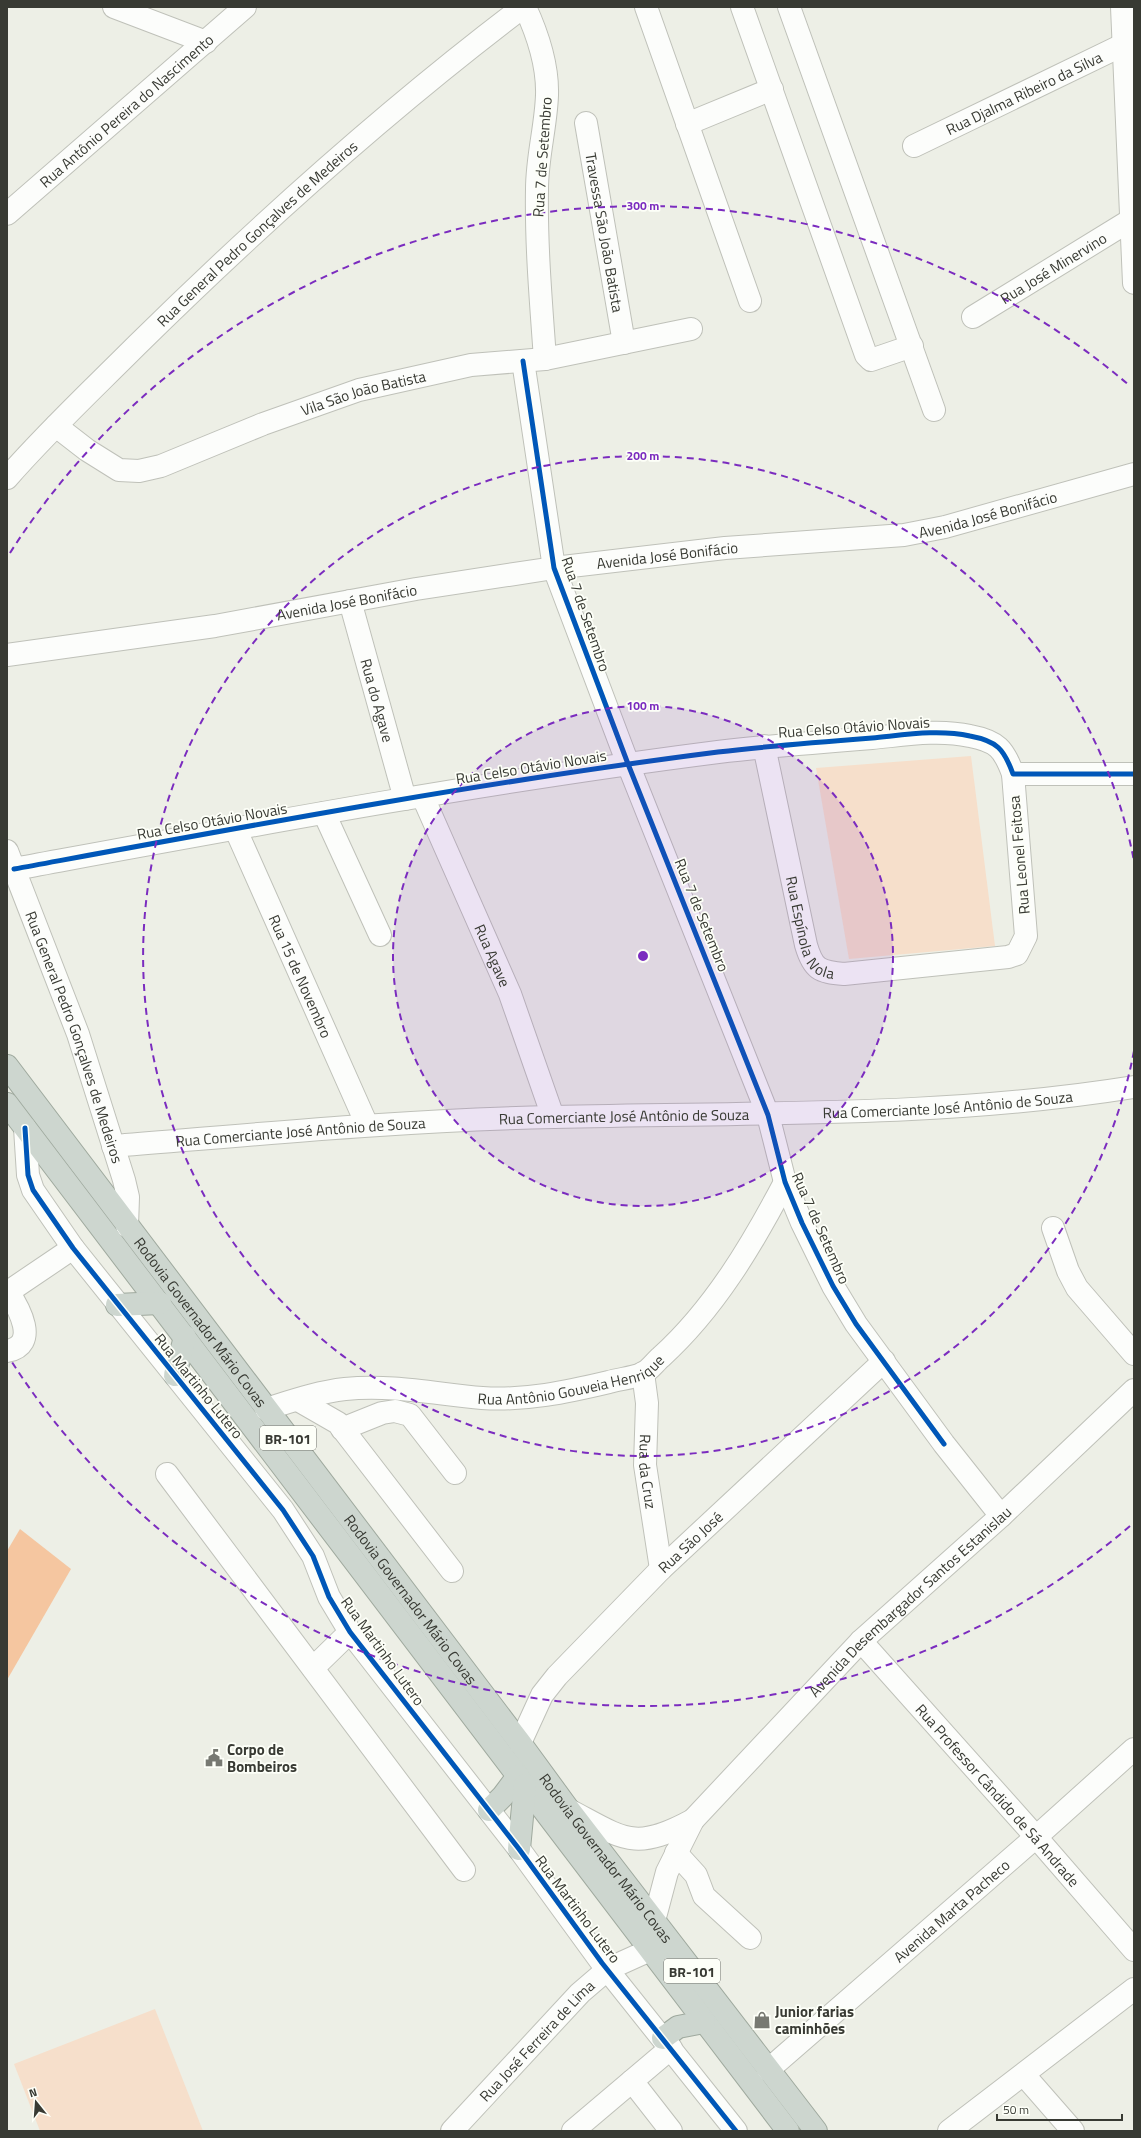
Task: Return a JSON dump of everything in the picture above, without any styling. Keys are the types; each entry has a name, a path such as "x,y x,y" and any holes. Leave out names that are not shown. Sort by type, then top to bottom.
{"highway":[{"name":"Rodovia Governador Mário Covas","path":"7,1066 520,1743 569,1810 816,2131"},
{"name":"Rodovia Governador Mário Covas","path":"7,1104 160,1303 788,2131"},
{"path":"117,1305 160,1303"},
{"path":"175,1375 185,1337"},
{"path":"489,1810 521,1780"},
{"path":"519,1849 521,1780"},
{"path":"667,2043 678,2027 704,2022"}],"street":[{"path":"114,7 206,42"},
{"name":"Rua Antônio Pereira do Nascimento","path":"7,214 245,7"},
{"name":"Rua 7 de Setembro","path":"524,7 537,32 547,79 547,95 537,193 536,240 545,359"},
{"name":"Rua General Pedro Gonçalves de Medeiros","path":"7,478 56,426 188,295 280,211 382,120 474,44 524,7"},
{"path":"646,7 750,300"},
{"path":"789,7 934,410"},
{"path":"1122,7 1128,43 1134,282"},
{"path":"744,8 866,355 871,360 912,346"},
{"name":"Rua Djalma Ribeiro da Silva","path":"914,146 1128,43"},
{"path":"687,124 772,89"},
{"name":"Travessa São João Batista","path":"586,123 624,343"},
{"name":"Rua José Minervino","path":"972,317 1133,219"},
{"name":"Vila São João Batista","path":"56,426 87,450 119,470 140,471 161,466 263,424 359,390 471,365 545,359 691,329"},
{"name":"Rua 7 de Setembro","path":"523,361 554,568 628,764 714,974 768,1114 785,1182 802,1223 833,1286 856,1324 944,1444 1001,1516"},
{"name":"Avenida José Bonifácio","path":"7,655 215,626 350,601 554,568 725,548 904,535 945,527 1134,477"},
{"name":"Rua do Agave","path":"350,601 414,798"},
{"name":"Rua Celso Otávio Novais","path":"10,860 235,828 628,764 764,746 935,733 968,735 988,740 1000,748 1007,757 1013,774"},
{"name":"Rua Espínola Nola","path":"764,746 806,945 810,959 817,968 826,973 844,974 1008,957 1017,954 1026,936"},
{"path":"1013,774 1134,774"},
{"name":"Rua Leonel Feitosa","path":"1013,774 1026,936"},
{"name":"Rua Agave","path":"414,798 510,994 553,1117"},
{"path":"324,813 380,935"},
{"name":"Rua 15 de Novembro","path":"235,828 367,1125"},
{"name":"Rua General Pedro Gonçalves de Medeiros","path":"10,860 43,939 78,1034 128,1197 128,1226"},
{"name":"Rua Comerciante José Antônio de Souza","path":"113,1146 367,1125 553,1117 768,1114 957,1108 1068,1098 1134,1087"},
{"name":"Rua Martinho Lutero","path":"25,1128 28,1174 33,1190 73,1248 117,1305 252,1469 292,1522 313,1556 329,1597 350,1632 519,1849 608,1969 736,2131"},
{"name":"Rua Antônio Gouveia Henrique","path":"266,1409 320,1393 346,1389 395,1388 483,1398 521,1398 563,1392 643,1373 682,1336 726,1281 754,1240 785,1182"},
{"path":"1053,1228 1068,1271 1077,1288 1134,1354"},
{"path":"7,1351 16,1349 23,1344 25,1334 21,1316 8,1291 73,1248"},
{"name":"Rua São José","path":"520,1743 542,1695 557,1676 661,1569 884,1361"},
{"name":"Rua da Cruz","path":"643,1373 647,1403 645,1465 661,1569"},
{"name":"Avenida Desembargador Santos Estanislau","path":"654,1921 664,1879 693,1820 861,1641 1001,1516 1134,1390"},
{"path":"298,1400 338,1423 452,1571"},
{"path":"342,1428 382,1413 396,1411 410,1415 455,1473"},
{"path":"167,1474 464,1870"},
{"path":"313,1668 350,1632"},
{"name":"Rua Professor Cândido de Sá Andrade","path":"861,1641 1036,1837 1134,1950"},
{"name":"Avenida Marta Pacheco","path":"768,2070 1036,1837 1134,1749"},
{"name":"Avenida Desembargador Santos Estanislau","path":"569,1810 616,1835 634,1840 654,1838 672,1832 693,1820"},
{"path":"676,1853 696,1875 704,1896 750,1938"},
{"name":"Rua José Ferreira de Lima","path":"452,2131 580,1993 608,1969 650,1950"},
{"path":"949,2131 1024,2075 1134,1989"},
{"path":"573,2131 632,2081 667,2043"},
{"path":"1024,2075 1073,2131"},
{"path":"632,2081 671,2131"}],"shaded area":[{"path":"971,756 995,946 849,959 816,768"},
{"path":"20,1529 71,1569 7,1680 7,1551"},
{"path":"155,2009 203,2131 40,2131 14,2064"}],"cycle path":[{"path":"523,361 554,568 628,764 768,1115 785,1182 802,1223 833,1286 856,1324 944,1444"},
{"path":"14,869 365,806 541,777 718,752 909,734 958,734 987,741 1003,752 1013,774 1134,774"},
{"path":"25,1128 28,1175 33,1190 73,1248 283,1510 313,1556 329,1597 350,1632 519,1849 602,1963 736,2131"}],"place":[{"name":"Corpo de Bombeiros","path":"214,1758"},
{"name":"Junior farias caminhões","path":"762,2020"}]}
